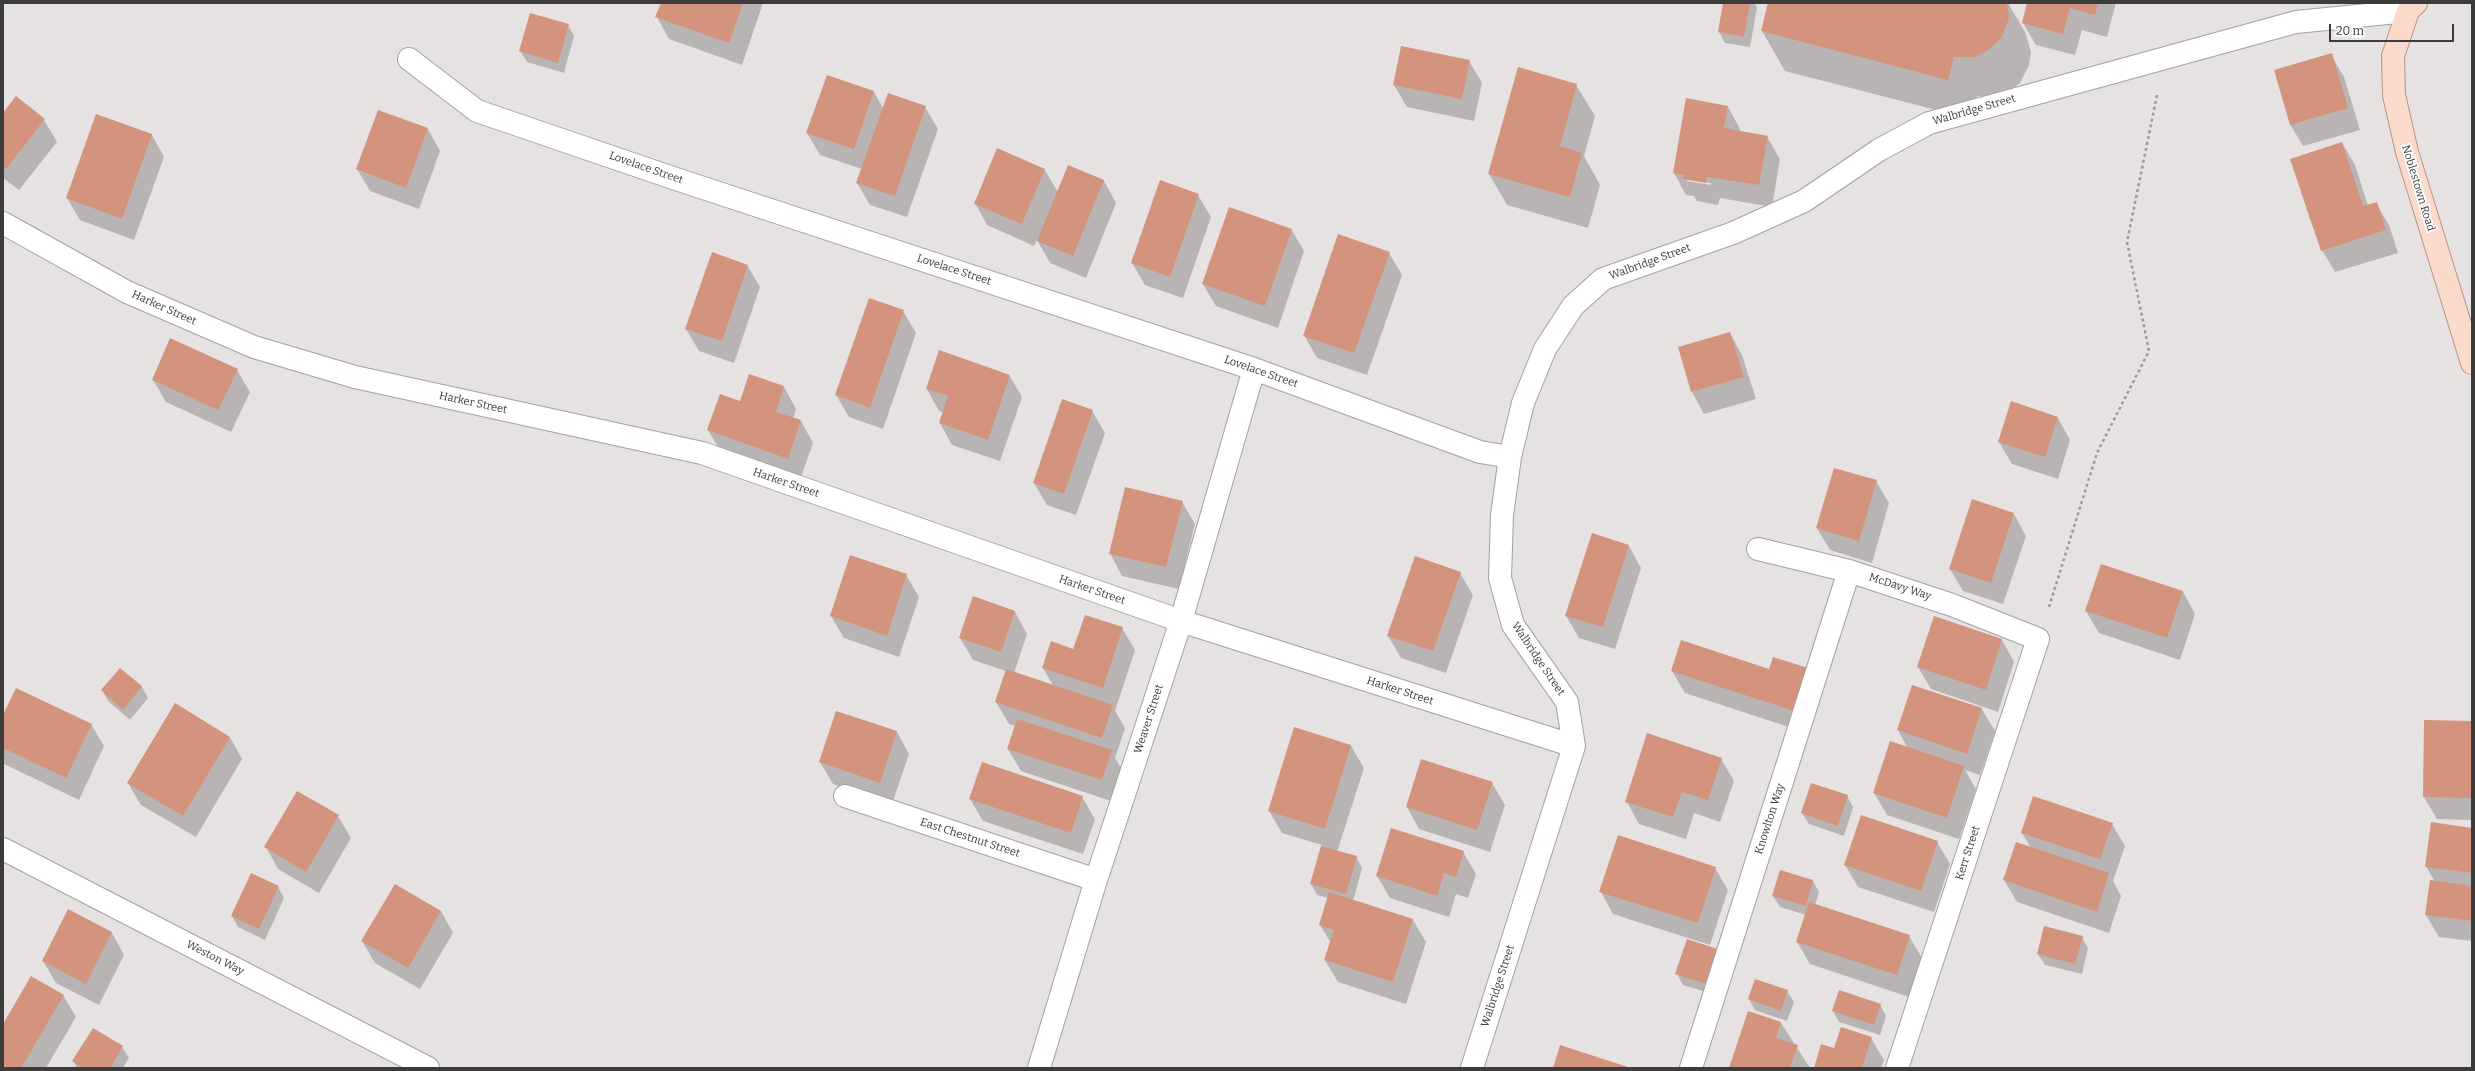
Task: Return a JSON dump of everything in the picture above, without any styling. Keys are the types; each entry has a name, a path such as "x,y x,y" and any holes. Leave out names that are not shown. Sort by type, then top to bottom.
{"main road":[{"name":"Noblestown Road","path":"2412,7 2393,56 2394,95 2406,152 2472,363"}],"street":[{"path":"2387,3 2412,7"},
{"name":"Walbridge Street","path":"1472,1068 1574,746 1568,702 1513,625 1500,578 1502,515 1510,457 1523,403 1545,349 1573,306 1603,279 1733,233 1804,201 1879,150 1929,123 2296,22 2412,7"},
{"name":"Lovelace Street","path":"409,60 478,111 684,181 1254,369 1480,452 1510,457"},
{"name":"Harker Street","path":"3,223 127,292 254,347 355,377 702,453 1182,621 1574,746"},
{"name":"Weaver Street","path":"1039,1068 1096,880 1182,621 1254,369"},
{"name":"McDavy Way","path":"1758,549 1849,570 1952,605 2038,639"},
{"name":"Knowlton Way","path":"1691,1068 1849,570"},
{"name":"Kerr Street","path":"1897,1068 2038,639"},
{"name":"East Chestnut Street","path":"845,796 1096,880"},
{"name":"Weston Way","path":"3,849 428,1068"}],"path":[{"path":"2038,639 2097,453 2149,351 2127,242 2159,90"}],"building":[{"path":"661,3 743,3 729,43 655,17"},
{"path":"1723,3 1750,3 1744,37 1718,32"},
{"path":"1768,3 2007,3 2009,18 2002,37 1987,51 1975,57 1954,57 1948,80 1761,31"},
{"path":"2027,3 2098,3 2095,15 2070,8 2063,34 2022,23"},
{"path":"530,13 569,24 558,63 519,51"},
{"path":"1401,46 1470,60 1462,99 1393,85"},
{"path":"2332,53 2348,108 2290,125 2274,70"},
{"path":"1518,67 1577,84 1560,146 1582,153 1570,197 1488,174"},
{"path":"827,75 874,91 854,149 806,133"},
{"path":"888,93 926,106 895,196 856,183"},
{"path":"16,96 45,119 6,169 3,167 3,113"},
{"path":"1686,98 1728,106 1724,128 1768,136 1759,185 1707,177 1706,183 1683,179 1684,175 1673,173"},
{"path":"378,110 428,128 406,188 356,169"},
{"path":"96,114 152,134 122,219 66,198"},
{"path":"2342,142 2363,206 2377,202 2386,230 2321,251 2290,159"},
{"path":"997,148 1045,169 1022,224 974,204"},
{"path":"1068,165 1104,180 1073,256 1037,241"},
{"path":"1160,180 1199,194 1170,277 1131,263"},
{"path":"1229,207 1292,229 1265,306 1202,284"},
{"path":"1338,234 1390,252 1354,353 1303,336"},
{"path":"712,252 748,265 722,341 685,329"},
{"path":"869,298 904,310 870,408 835,395"},
{"path":"1730,332 1744,377 1691,392 1678,347"},
{"path":"170,338 238,369 218,410 152,380"},
{"path":"939,350 1010,375 988,440 939,423 948,396 926,389"},
{"path":"749,374 784,386 776,412 801,420 788,459 707,430 720,394 740,401"},
{"path":"1062,399 1093,410 1064,494 1033,483"},
{"path":"2011,401 2058,417 2045,457 1998,442"},
{"path":"1834,468 1877,480 1859,541 1816,528"},
{"path":"1125,487 1183,501 1166,567 1109,554"},
{"path":"1972,499 2014,513 1991,583 1949,569"},
{"path":"1592,533 1629,545 1603,627 1565,616"},
{"path":"850,555 907,574 887,636 830,616"},
{"path":"1415,556 1461,572 1433,651 1387,636"},
{"path":"2101,564 2183,591 2167,638 2085,611"},
{"path":"973,596 1015,611 1001,652 959,638"},
{"path":"1085,615 1123,627 1103,688 1042,668 1051,641 1073,649"},
{"path":"1934,616 2002,639 1986,690 1917,667"},
{"path":"1681,640 1769,669 1773,657 1808,668 1794,711 1671,671"},
{"path":"120,668 142,686 123,710 101,690"},
{"path":"1006,669 1113,705 1102,738 995,702"},
{"path":"1912,685 1982,708 1967,754 1897,730"},
{"path":"16,688 92,724 66,778 3,748 3,715"},
{"path":"175,703 230,737 183,816 127,783"},
{"path":"836,711 897,731 880,783 819,762"},
{"path":"1017,719 1112,750 1102,780 1007,749"},
{"path":"2424,720 2472,721 2472,798 2423,797"},
{"path":"1294,727 1351,745 1325,829 1268,811"},
{"path":"1647,733 1722,758 1708,800 1682,792 1673,817 1625,802"},
{"path":"1890,741 1964,766 1947,818 1873,793"},
{"path":"1421,759 1493,782 1477,830 1406,807"},
{"path":"982,762 1083,796 1071,833 969,799"},
{"path":"1811,783 1848,795 1838,826 1801,813"},
{"path":"297,791 339,815 306,872 264,847"},
{"path":"2033,796 2113,823 2100,859 2021,833"},
{"path":"1861,815 1938,841 1921,891 1844,865"},
{"path":"2431,822 2472,828 2472,873 2425,867"},
{"path":"1391,828 1464,851 1456,877 1444,873 1437,896 1376,876"},
{"path":"1618,835 1716,867 1698,923 1599,892"},
{"path":"2016,842 2109,873 2097,912 2003,880"},
{"path":"1321,846 1357,856 1346,894 1310,884"},
{"path":"1780,870 1813,880 1806,906 1772,896"},
{"path":"251,873 279,886 259,929 231,916"},
{"path":"2430,880 2472,886 2472,921 2425,915"},
{"path":"395,884 441,911 408,968 361,941"},
{"path":"1329,892 1413,919 1393,982 1324,960 1334,930 1319,925"},
{"path":"1809,902 1910,935 1897,975 1796,942"},
{"path":"68,909 112,932 86,984 42,961"},
{"path":"2044,926 2083,936 2075,964 2037,954"},
{"path":"1687,939 1721,950 1710,985 1675,974"},
{"path":"31,976 64,995 21,1068 3,1068 3,1024"},
{"path":"1755,979 1788,990 1781,1011 1748,999"},
{"path":"1839,990 1881,1004 1874,1025 1832,1011"},
{"path":"1748,1011 1781,1022 1776,1038 1798,1045 1790,1068 1729,1068"},
{"path":"1841,1027 1872,1037 1862,1068 1814,1068 1821,1044 1834,1048"},
{"path":"93,1028 123,1046 110,1068 83,1068 72,1061"},
{"path":"1560,1045 1631,1068 1553,1068"}]}
